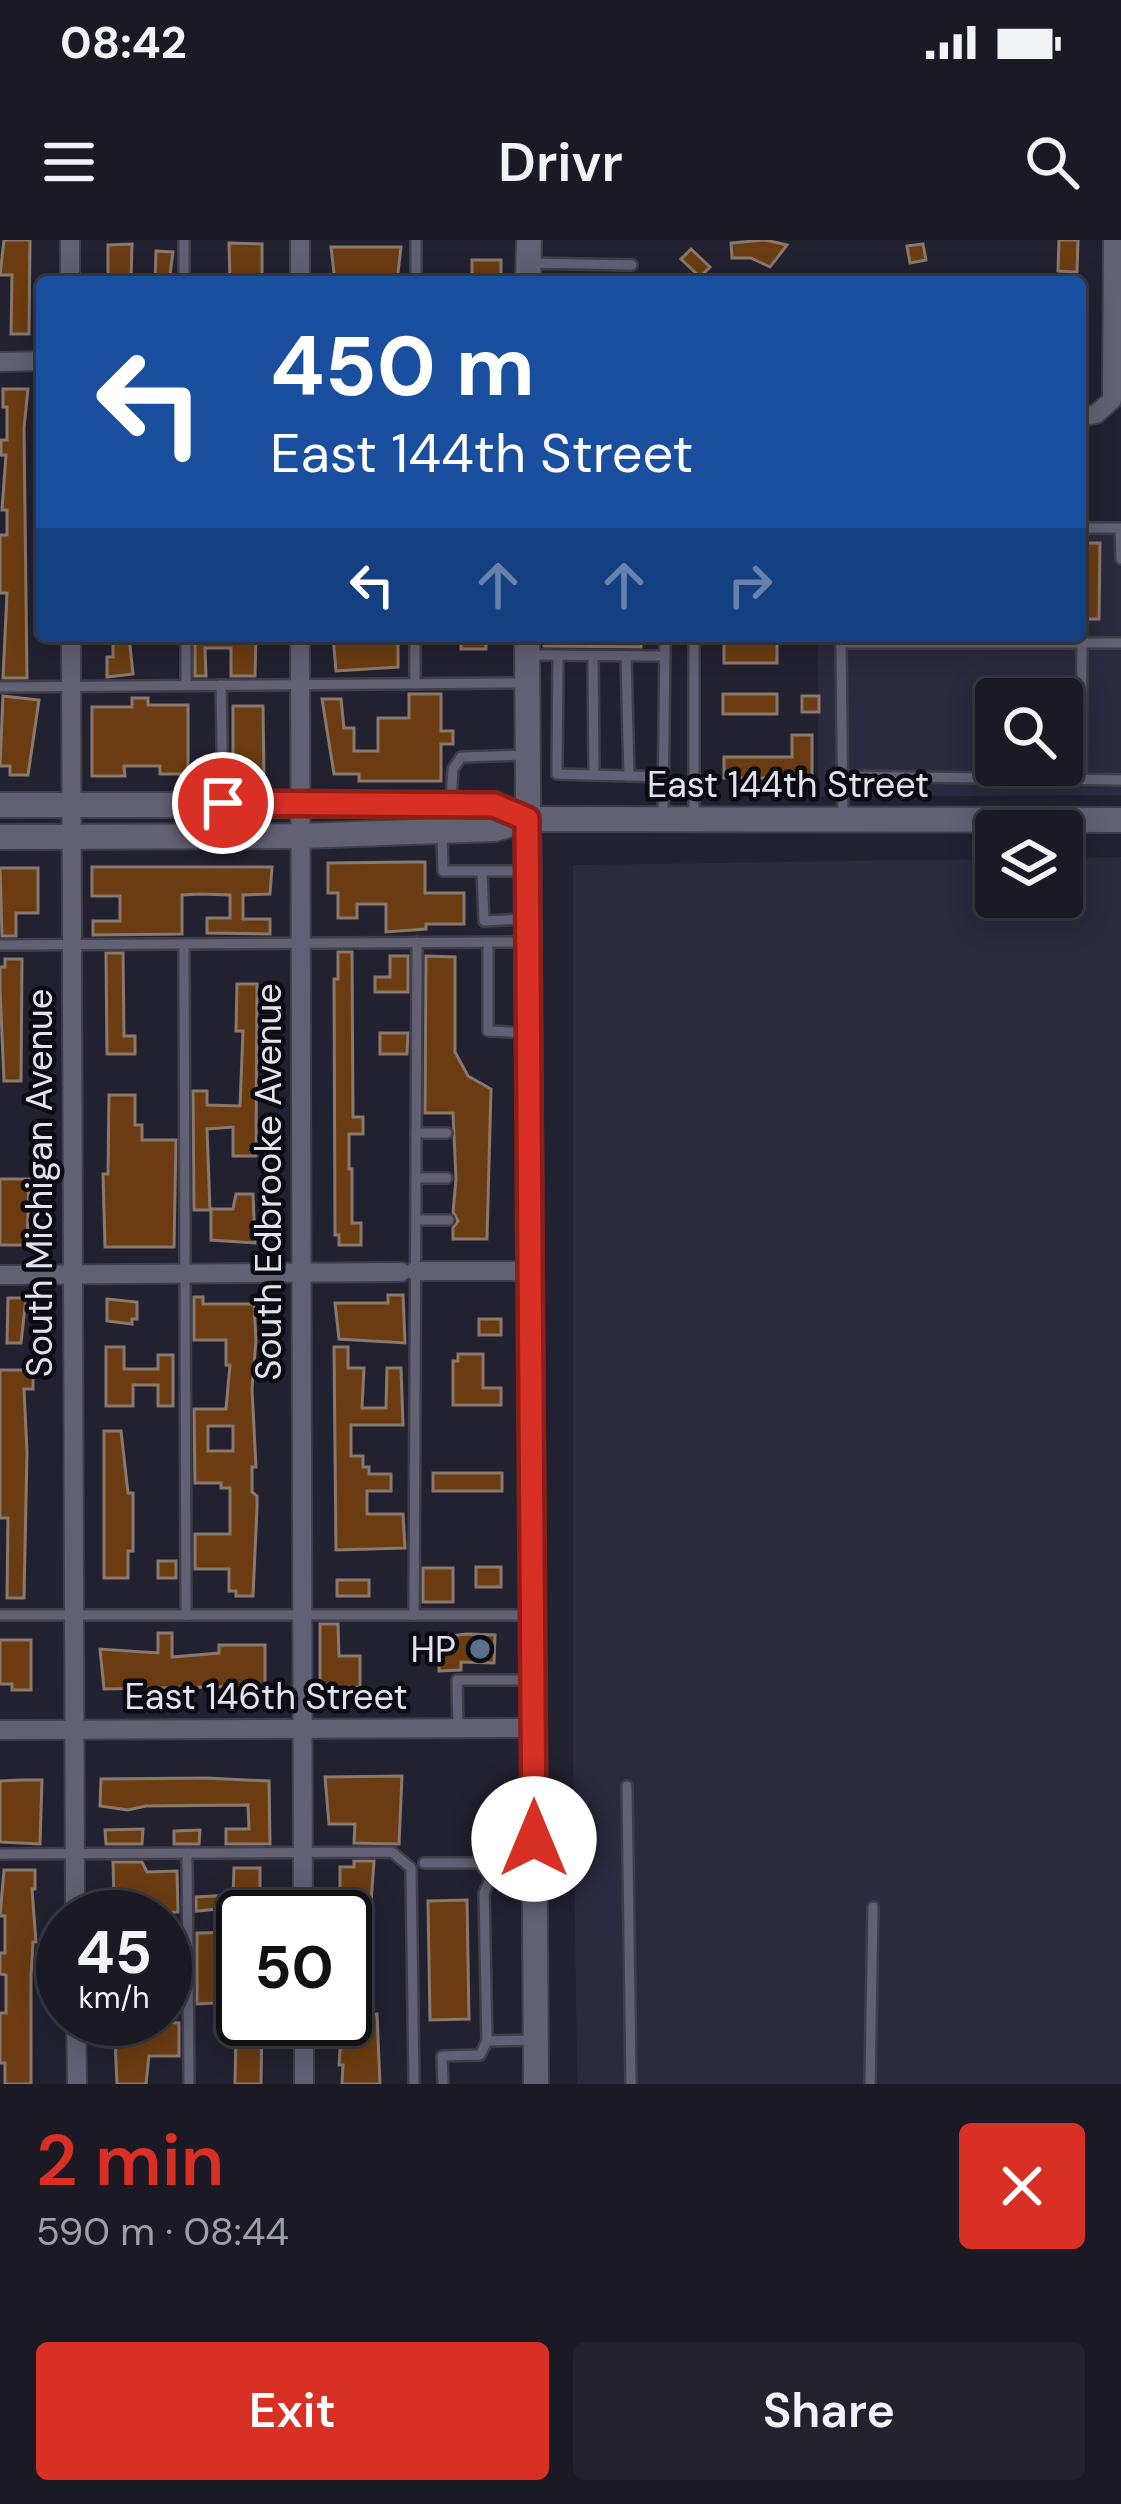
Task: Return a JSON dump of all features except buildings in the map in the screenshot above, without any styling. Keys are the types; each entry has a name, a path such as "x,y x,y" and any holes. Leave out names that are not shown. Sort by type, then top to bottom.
{"street":[{"path":"70,240 70,276"},
{"path":"300,240 300,276"},
{"path":"1086,415 1107,408 1113,389 1117,263 1113,240"},
{"path":"0,362 36,361"},
{"name":"South Michigan Avenue","path":"71,642 75,1890"},
{"name":"South Edbrooke Avenue","path":"300,642 303,1890"},
{"path":"527,646 536,2084"},
{"name":"East 144th Street","path":"0,805 494,805 527,819"},
{"name":"East 144th Street","path":"0,837 495,830 527,819 1121,820"},
{"path":"0,1275 530,1270"},
{"name":"East 146th Street","path":"0,1730 533,1728"},
{"path":"76,2046 76,2084"},
{"path":"304,2046 304,2084"}],"lane":[{"path":"184,240 184,276"},
{"path":"416,240 416,276"},
{"path":"529,262 632,265"},
{"path":"1086,528 1120,528 1121,559"},
{"path":"186,642 186,686"},
{"path":"415,642 415,684"},
{"path":"663,819 665,642"},
{"path":"694,642 694,819"},
{"path":"838,642 843,820"},
{"path":"984,642 1121,644"},
{"path":"1082,644 1082,678"},
{"path":"527,646 558,656 665,656"},
{"path":"558,656 557,774 663,777"},
{"path":"593,656 594,775"},
{"path":"626,656 628,776"},
{"path":"0,687 527,683"},
{"path":"221,685 223,803"},
{"path":"451,805 453,770 460,757 527,755"},
{"path":"842,776 975,778"},
{"path":"1083,779 1121,780"},
{"path":"441,830 443,871 527,872"},
{"path":"482,871 484,921 528,930"},
{"path":"0,944 488,942 528,930"},
{"path":"414,1615 408,1271 416,1220 417,942"},
{"path":"488,942 488,1031 528,1033"},
{"path":"184,944 186,1615"},
{"path":"416,1132 447,1133"},
{"path":"416,1178 447,1178"},
{"path":"416,1220 449,1220"},
{"path":"0,1615 532,1615"},
{"path":"458,1728 457,1680 533,1680"},
{"path":"627,1786 631,2084"},
{"path":"0,1854 392,1852 410,1868 414,2084"},
{"path":"187,1853 189,2084"},
{"path":"424,1863 478,1863 491,1877 534,1876"},
{"path":"442,2084 442,2056 480,2055 487,2041 484,1893 491,1877"},
{"path":"870,2084 873,1907"},
{"path":"487,2041 536,2040"}],"shaded area":[{"path":"1086,526 1121,527 1121,795 818,797 818,642 1086,642"},
{"path":"1121,857 1121,2084 577,2084 573,865 975,859 975,918 1083,918 1083,858"}],"place":[{"name":"HP","path":"480,1649"}],"route":[{"path":"223,803 494,805 527,819 534,1839"}]}
